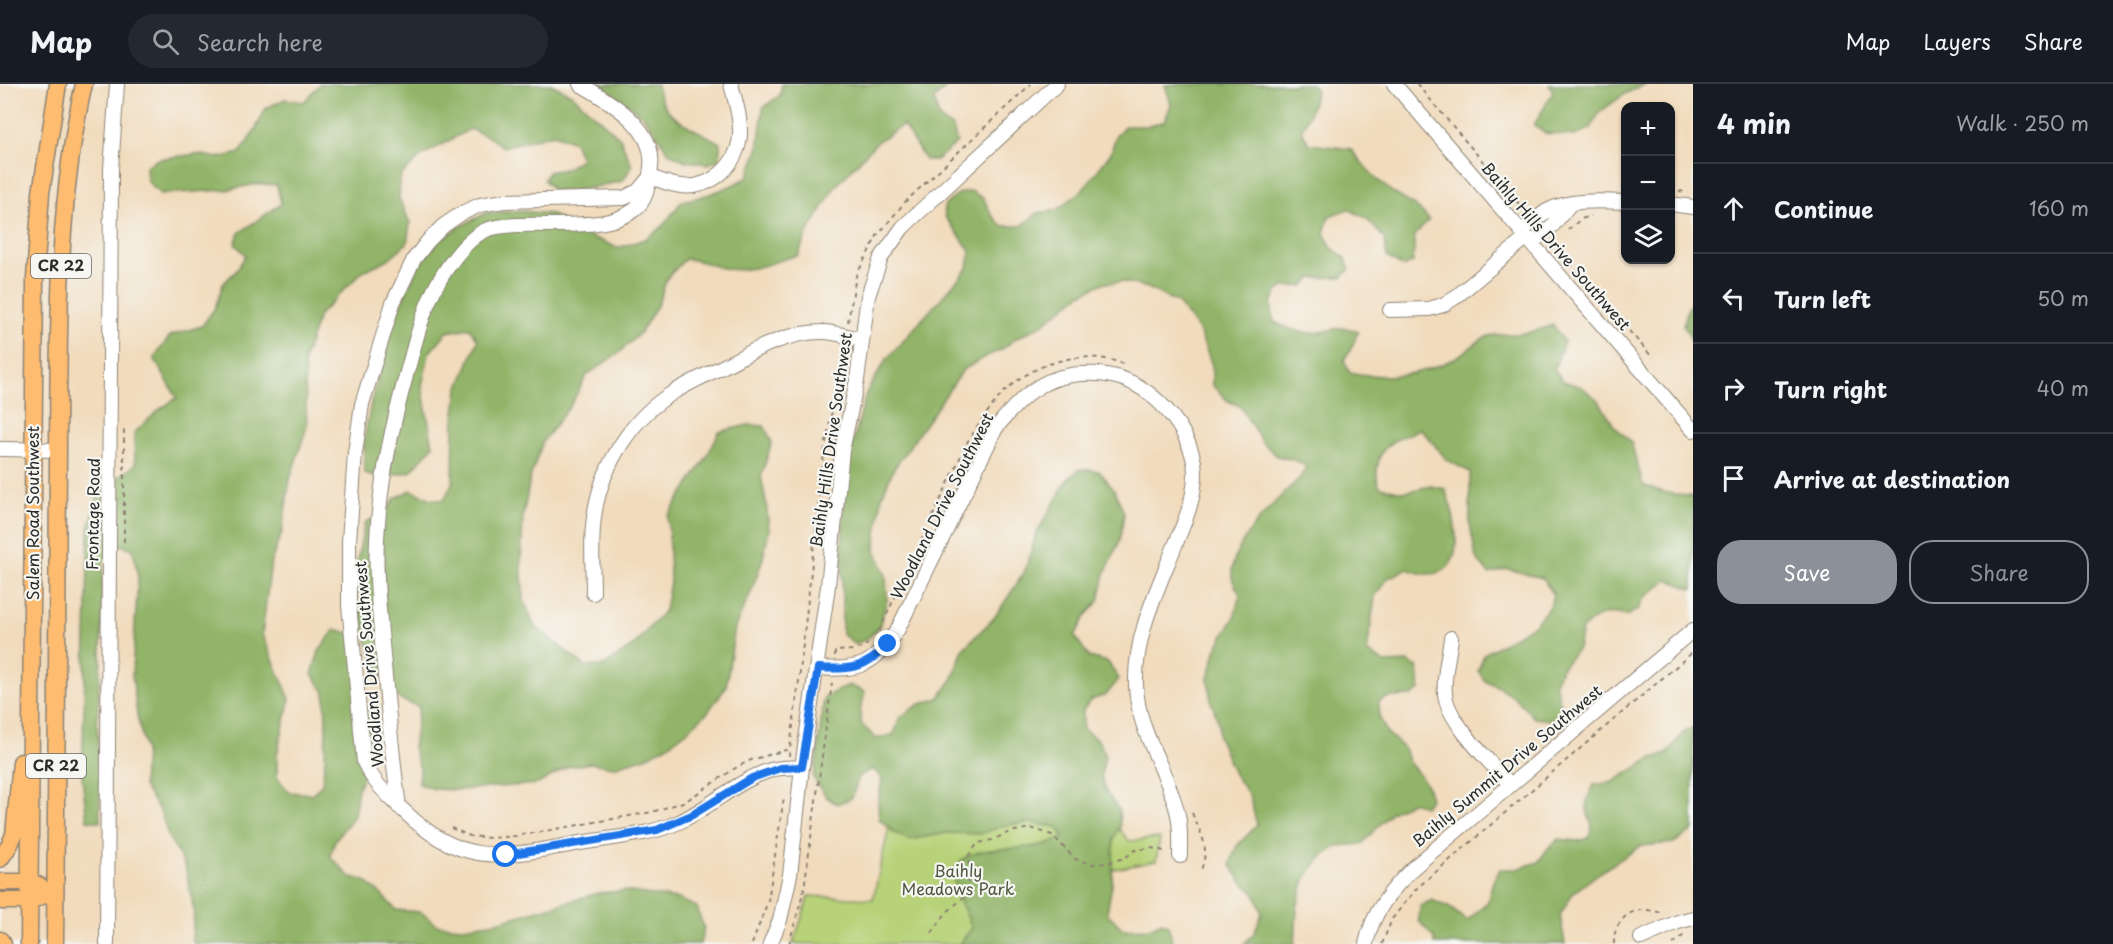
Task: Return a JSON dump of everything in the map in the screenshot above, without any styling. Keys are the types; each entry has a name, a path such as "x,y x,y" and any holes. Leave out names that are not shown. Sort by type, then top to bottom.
{"main road":[{"name":"Salem Road Southwest","path":"29,944 34,329 37,227 46,149 58,84"},
{"name":"Salem Road Southwest","path":"55,944 58,331 63,225 76,116 84,84"},
{"path":"0,859 9,846 16,822 32,642"},
{"path":"0,882 30,882 56,891"},
{"path":"0,901 28,901 56,891"},
{"path":"0,940 3,944"}],"street":[{"name":"Frontage Road","path":"107,944 111,181 117,84"},
{"name":"Woodland Drive Southwest","path":"399,807 377,591 376,541 389,443 417,338 429,303 441,277 468,243 484,231 504,225 584,225 606,222 620,218 643,199 650,177 651,153 644,135 619,110 580,84"},
{"path":"650,177 682,186 692,186 710,181 725,170 736,153 741,132 731,84"},
{"name":"Baihly Hills Drive Southwest","path":"770,944 787,896 802,767 818,668 842,451 856,388 868,296 881,258 903,227 1057,84"},
{"name":"Baihly Hills Drive Southwest","path":"1394,84 1693,430"},
{"name":"Woodland Drive Southwest","path":"650,177 638,191 624,198 504,201 480,205 462,213 443,226 414,260 393,303 362,404 355,453 348,573 364,762 372,779 429,833 451,846 485,854 506,855 657,830 692,815 752,778 780,768 802,767"},
{"path":"1390,310 1429,309 1443,305 1457,296 1527,237 1548,211 1570,204 1621,202"},
{"path":"1675,205 1693,207"},
{"path":"593,593 593,529 598,496 618,448 645,415 672,393 777,340 801,334 826,332 861,339"},
{"name":"Woodland Drive Southwest","path":"818,668 856,667 880,654 888,644 898,629 996,428 1016,403 1033,389 1054,379 1075,374 1096,373 1117,376 1134,383 1151,394 1166,409 1181,430 1195,471 1190,508 1149,611 1141,638 1136,686 1138,707 1144,729 1178,815 1180,856"},
{"path":"0,449 58,450"},
{"name":"Baihly Summit Drive Southwest","path":"1365,944 1372,922 1386,898 1413,868 1693,630"},
{"path":"1451,638 1445,679 1445,695 1449,710 1457,723 1510,785"},
{"path":"1641,938 1693,918"}],"path":[{"path":"1417,84 1527,214"},
{"path":"1675,190 1693,193"},
{"path":"1566,231 1581,219 1594,215"},
{"path":"1559,237 1551,243 1653,358"},
{"path":"447,827 470,836 490,838 516,836 652,812 686,801 737,767 752,760 789,749 799,681 824,453 846,336"},
{"path":"1382,944 1392,919 1417,888 1693,652"},
{"path":"789,944 804,889 832,682"},
{"path":"752,944 768,901 784,794"},
{"path":"932,933 946,913 962,899 968,889 969,855 978,843 1010,832 1030,828 1052,835 1075,859 1091,864 1107,863 1125,858 1135,850 1152,848 1180,856"},
{"path":"1614,944 1613,936 1617,925 1625,916 1646,909 1656,912 1671,910"},
{"path":"1673,944 1684,935 1693,933"}],"green space":[{"path":"320,84 551,84 571,94 620,138 632,166 623,181 575,191 553,190 544,180 548,172 565,169 581,159 574,142 554,134 503,147 487,136 470,129 423,155 400,176 399,198 410,223 407,243 387,260 363,271 319,315 304,359 307,426 290,479 282,532 271,562 262,634 290,699 277,754 277,777 289,792 312,794 322,784 325,758 325,692 312,674 319,651 335,629 356,635 364,663 363,702 370,721 371,750 358,789 354,816 335,840 330,856 349,876 365,881 396,910 421,912 437,925 463,927 497,922 599,893 625,891 678,899 697,907 704,929 700,944 194,944 192,938 194,910 185,866 169,838 161,813 143,786 145,750 137,715 132,675 138,577 133,549 114,543 103,563 97,722 100,822 87,820 82,777 89,528 98,496 135,465 134,433 160,409 177,398 154,358 170,336 202,326 215,308 223,284 236,271 246,255 235,244 239,233 281,204 277,185 257,184 226,190 160,194 147,181 146,166 158,159 197,154 218,158 240,153 266,108 285,99 304,102"},
{"path":"601,84 657,84 665,106 672,114 680,121 720,143 720,159 708,164 686,161 670,154 644,117"},
{"path":"782,84 950,84 934,99 939,119 953,128 957,143 936,160 925,160 903,125 878,141 835,187 808,232 798,255 754,268 736,270 685,259 667,278 658,304 641,332 620,352 587,375 570,406 543,441 530,478 523,517 521,562 524,600 534,626 585,666 604,666 635,644 665,610 670,582 668,516 705,460 719,432 748,425 764,426 772,442 761,477 769,530 763,558 752,590 735,627 726,687 707,713 687,731 667,746 646,757 613,767 591,763 567,767 538,784 458,790 435,789 419,784 420,769 413,748 419,707 399,699 379,674 361,617 357,561 365,523 388,509 395,498 411,490 431,499 444,500 453,481 454,420 458,390 478,340 470,328 447,332 429,353 422,386 433,446 410,472 378,477 364,473 364,440 371,403 389,335 418,266 439,241 486,213 522,211 551,214 582,233 618,248 645,239 661,228 682,201 716,192 747,178 758,150 763,108 780,95"},
{"path":"1312,84 1316,91 1302,130 1309,144 1351,149 1377,179 1417,208 1429,220 1415,235 1413,262 1403,267 1387,257 1384,238 1366,218 1348,209 1329,216 1324,233 1332,248 1344,257 1350,269 1342,277 1312,278 1303,286 1284,287 1277,292 1271,304 1274,322 1305,333 1341,328 1358,332 1344,360 1349,372 1377,376 1420,372 1447,362 1486,337 1527,333 1553,325 1564,341 1554,369 1563,381 1582,387 1599,401 1614,426 1631,442 1643,485 1663,492 1693,497 1693,589 1667,580 1643,599 1639,609 1626,616 1602,615 1588,624 1582,629 1578,649 1562,667 1555,683 1562,709 1552,720 1534,718 1512,696 1485,681 1478,671 1484,654 1534,625 1550,606 1553,595 1543,578 1507,569 1489,574 1476,558 1470,524 1470,472 1447,460 1421,429 1394,441 1383,450 1377,470 1380,487 1403,492 1431,486 1445,489 1455,528 1454,555 1449,566 1439,572 1425,574 1406,569 1388,578 1375,596 1367,652 1385,663 1407,662 1418,667 1420,690 1411,696 1389,697 1379,701 1379,716 1387,733 1404,748 1408,761 1426,783 1431,798 1424,806 1412,802 1391,812 1362,844 1337,846 1320,859 1305,879 1297,908 1295,944 1244,944 1254,933 1262,913 1255,894 1241,881 1230,864 1237,846 1257,825 1250,797 1234,774 1218,736 1219,725 1211,701 1208,678 1218,645 1234,618 1240,594 1232,577 1236,554 1250,531 1300,477 1306,466 1295,460 1277,456 1262,442 1240,406 1228,401 1212,385 1212,365 1199,331 1178,303 1148,288 1125,282 1103,283 1081,294 1041,325 1015,339 1001,350 963,370 893,470 882,496 875,550 886,576 887,601 879,627 867,639 855,644 842,634 844,494 851,451 866,393 886,360 968,268 970,250 945,217 944,206 958,194 971,191 984,199 991,214 1002,226 1021,226 1038,213 1057,210 1082,191 1111,153 1116,135 1125,126 1147,126 1165,121 1171,104 1165,85"},
{"path":"1549,84 1646,84 1626,93 1600,112 1591,128 1575,136 1544,133 1534,125 1553,92"},
{"path":"1693,303 1693,342 1683,325 1688,308"},
{"path":"1080,469 1099,471 1114,489 1124,513 1120,540 1105,574 1099,601 1086,615 1075,636 1089,657 1108,662 1119,679 1106,695 1091,700 1083,710 1083,729 1099,741 1105,756 1101,775 1106,792 1119,810 1120,826 1114,838 1112,884 1107,913 1123,929 1149,928 1162,922 1168,925 1173,944 959,944 972,928 956,890 955,875 958,864 966,857 978,852 1038,846 1064,837 1057,827 1030,823 1005,825 980,834 947,833 909,840 895,833 879,819 878,801 882,779 873,769 859,776 852,798 837,804 826,797 813,777 824,697 849,685 865,692 860,712 862,725 877,739 894,734 900,717 918,705 939,698 953,678 963,649 994,618 1024,573 1037,533 1067,480"},
{"path":"1693,727 1693,830 1674,843 1641,846 1573,893 1560,915 1565,944 1434,944 1434,938 1419,921 1420,906 1432,900 1450,908 1467,921 1487,903 1493,881 1500,869 1517,869 1538,862 1549,847 1559,839 1578,841 1589,838 1592,824 1587,804 1594,785 1613,782 1652,758 1667,754 1683,733"},
{"name":"Baihly Meadows Park","path":"1064,762 1129,841 1160,838 1156,861 1089,874 1008,944 793,944 809,896 873,899 891,818"}],"route":[{"path":"506,855 657,830 692,815 739,785 770,770 802,767 818,668 856,667 880,654 888,644"}]}
